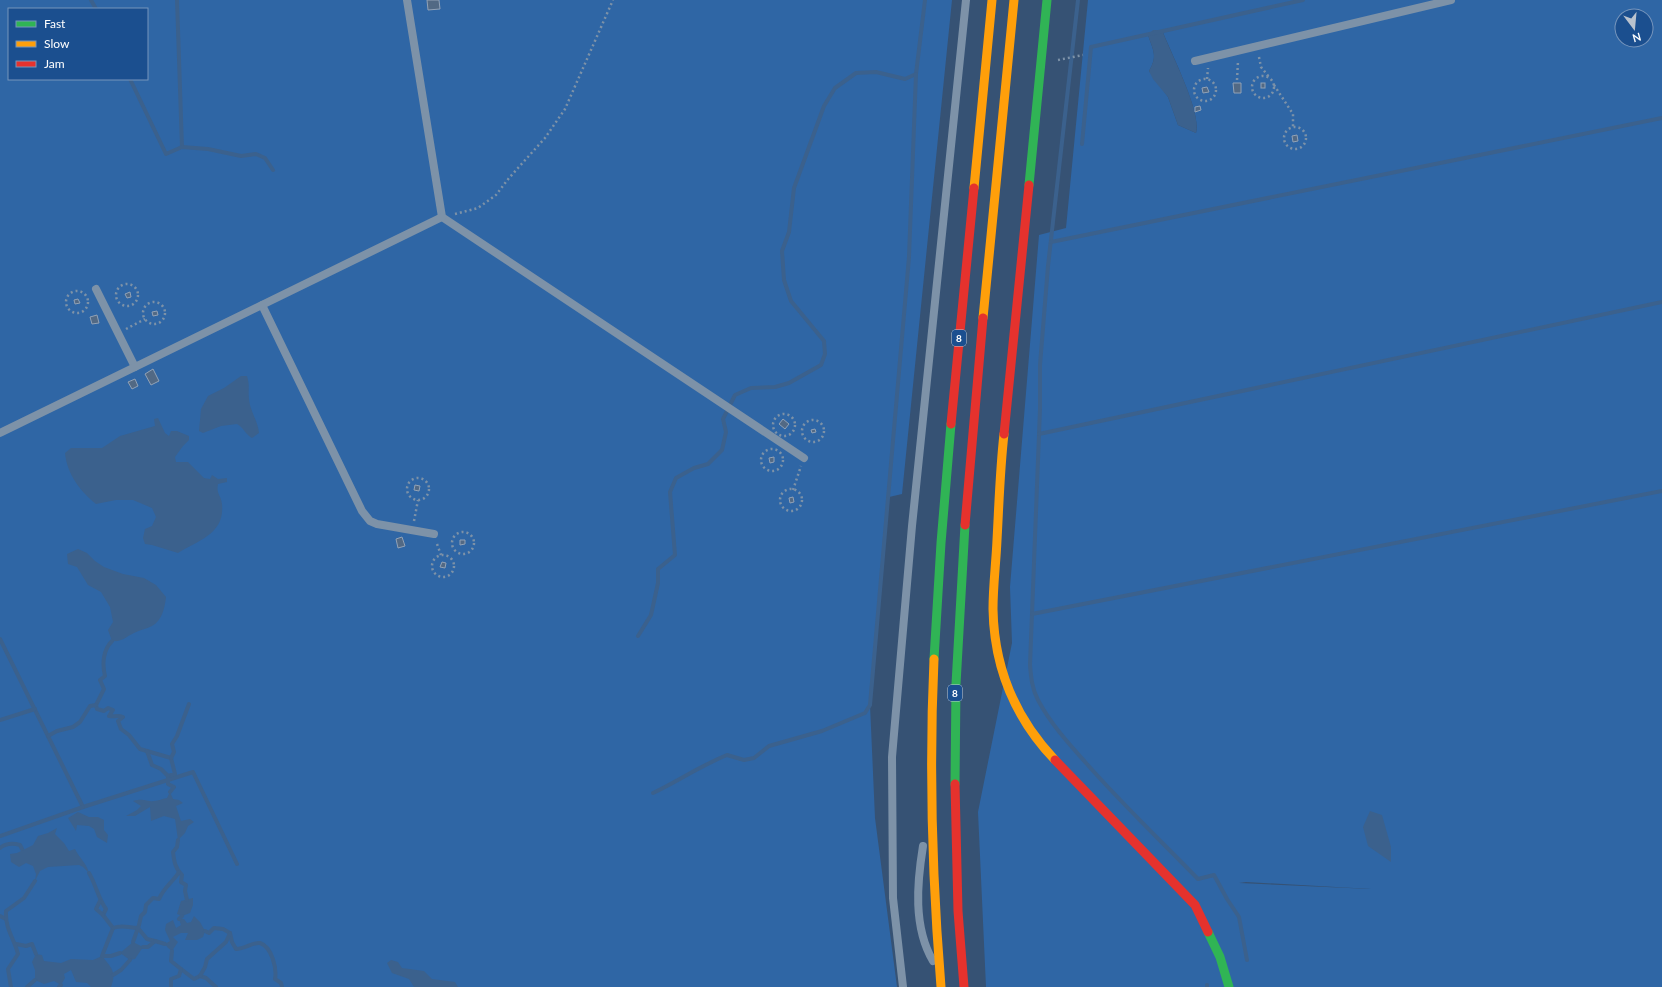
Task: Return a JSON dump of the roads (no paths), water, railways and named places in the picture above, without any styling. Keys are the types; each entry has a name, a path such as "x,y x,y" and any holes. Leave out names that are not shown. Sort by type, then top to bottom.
{"main road":[{"name":"8","path":"941,987 932,832 932,719 938,586 944,500 992,0"},
{"name":"8","path":"964,984 958,906 954,782 959,597 976,392 1014,0"},
{"path":"1047,0 1003,443 993,609 994,633 998,657 1004,679 1025,723 1046,750 1194,905 1220,957 1229,987"}],"lane":[{"path":"407,0 442,217 804,458"},
{"path":"903,987 893,898 892,757 912,526 966,0"},
{"path":"1195,61 1450,0"},
{"path":"0,433 442,217"},
{"path":"96,289 136,367"},
{"path":"262,305 362,511 370,521 377,524 434,534"},
{"path":"932,832 924,843 919,870 918,894 920,922 925,948 940,974"}],"waterway":[{"path":"91,0 95,8"},
{"path":"177,0 182,147"},
{"path":"638,636 651,615 658,583 658,569 675,555 670,492 676,478 694,468 708,464 722,450 726,432 723,419 735,395 751,388 775,387 789,383 821,365 825,354 824,341 791,301 784,280 782,251 789,232 794,188 824,106 835,88 856,73 876,72 905,79 916,74 925,0"},
{"path":"1078,0 1048,266 1040,365 1040,409 1030,665 1032,683 1038,700 1054,725 1113,793 1198,879 1214,875 1239,917 1247,960"},
{"path":"1082,144 1091,47 1303,0"},
{"path":"653,793 708,763 727,755 744,760 754,758 769,746 822,731 865,713 870,705 909,257 916,74"},
{"path":"130,80 166,154 182,147 208,149 241,156 256,154 265,158 273,170"},
{"path":"1051,242 1662,118"},
{"path":"1039,434 1662,302"},
{"path":"1032,614 1662,491"},
{"path":"0,639 83,807 193,772 237,864"},
{"path":"112,641 104,657 105,676 100,680 104,689 96,705 97,709 104,711 108,708 113,710 109,716 123,717 118,721 121,729 129,735 140,749 171,758 175,774 168,776 168,784 174,787 170,792"},
{"path":"171,758 174,752 172,744 177,736 189,704"},
{"path":"48,736 57,731 73,727 80,722 90,706 96,705"},
{"path":"0,720 35,709"},
{"path":"147,751 152,765 161,769 168,776"},
{"path":"0,836 83,807"},
{"path":"178,840 177,847 173,852 176,867 182,875 181,882 186,885 185,891 187,900"},
{"path":"0,848 7,844 12,844 20,845 22,849"},
{"path":"133,942 141,916 145,912 146,905 153,898 159,899 163,891 179,872"},
{"path":"89,873 106,909 103,915 113,928 102,956 111,956 120,953"},
{"path":"11,987 8,969 18,954 8,928 6,911 24,898 35,881"},
{"path":"100,901 96,909 103,915"},
{"path":"0,916 6,919"},
{"path":"179,919 182,916"},
{"path":"113,928 123,926 138,928 147,939 155,941"},
{"path":"205,931 209,933 214,928 223,929 230,933 232,942 236,949 257,943 264,945 268,949 273,959 275,979 281,983 282,987"},
{"path":"200,976 207,959 226,942 230,933"},
{"path":"143,947 148,947 155,941 165,944"},
{"path":"16,944 26,946 32,944 36,954"},
{"path":"171,987 171,979 179,976 181,969 171,961 172,951"},
{"path":"113,975 121,970 130,960"},
{"path":"181,969 194,979 200,976 206,978 216,987"},
{"path":"27,987 35,980"}]}
